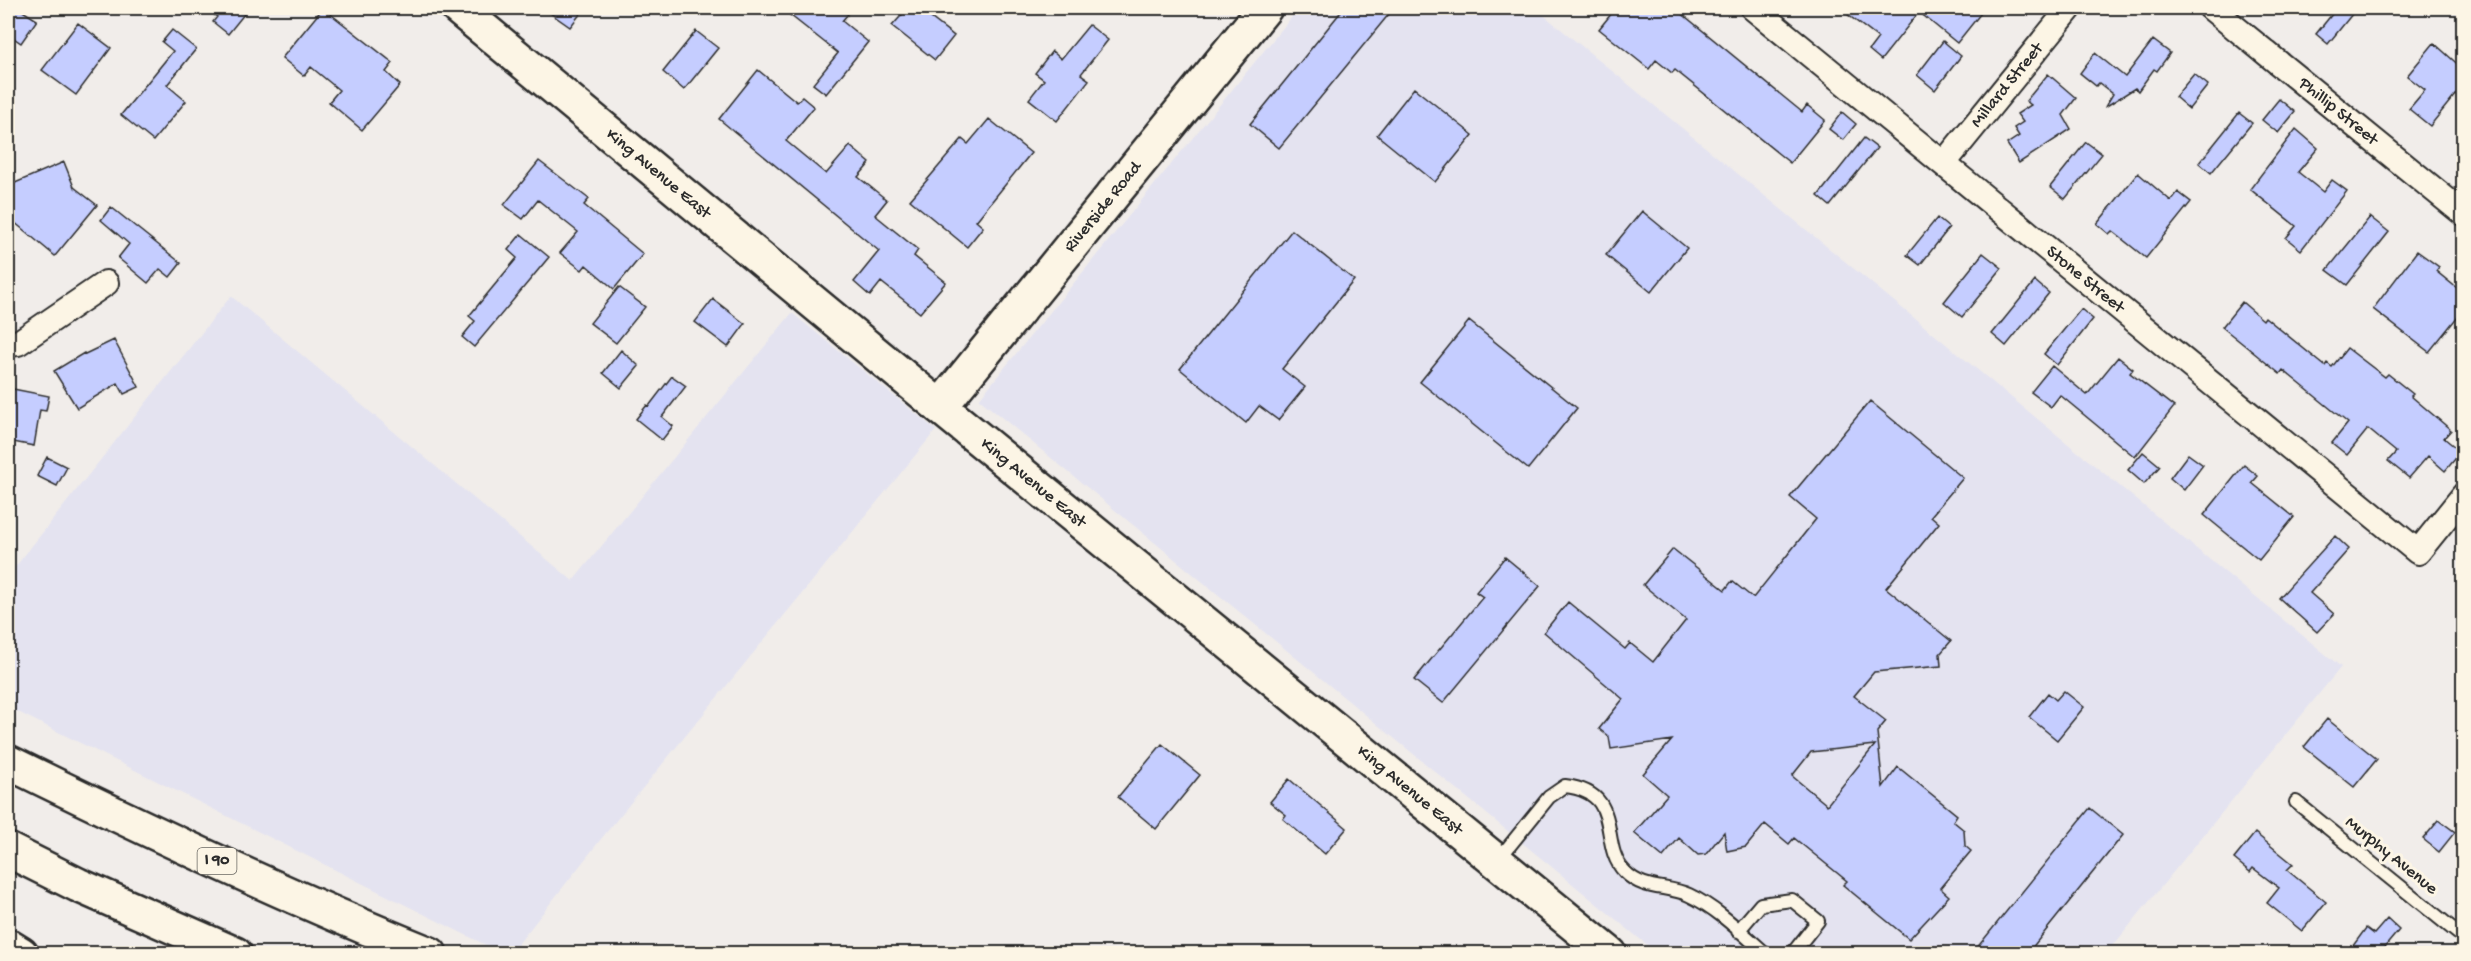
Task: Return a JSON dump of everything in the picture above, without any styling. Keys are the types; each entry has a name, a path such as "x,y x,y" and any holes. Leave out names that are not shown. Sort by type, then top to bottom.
{"main road":[{"name":"King Avenue East","path":"458,8 940,407 1610,954"},
{"name":"Riverside Road","path":"940,407 1265,8"},
{"name":"I 90","path":"8,762 114,814 356,924 430,954"},
{"path":"8,850 78,885 235,954"},
{"path":"8,946 21,954"}],"street":[{"name":"Stone Street","path":"1753,8 2418,552 2463,495"},
{"name":"Millard Street","path":"1944,163 2070,8"},
{"name":"Phillip Street","path":"2211,8 2463,214"},
{"path":"8,344 18,343 106,283"}],"lane":[{"path":"1497,861 1549,797 1565,786 1581,788 1593,796 1606,812 1614,853 1623,871 1637,882 1649,887 1687,895 1766,954"},
{"name":"Murphy Avenue","path":"2296,802 2463,938"},
{"path":"1738,931 1761,904 1792,900 1818,921 1792,954"}],"shaded area":[{"path":"1299,8 1535,8 2341,667 2107,953 1657,953 979,399"},
{"path":"231,296 573,581 792,313 936,430 601,839 511,953 502,953 8,707 8,576"}],"building":[{"path":"8,8 18,8 37,20 21,43 8,34"},
{"path":"205,8 249,8 228,34 213,22 217,17"},
{"path":"323,8 393,63 386,72 400,85 362,130 329,102 339,90 311,67 304,76 282,58"},
{"path":"543,8 585,8 570,27"},
{"path":"781,8 853,8 842,21 868,42 826,94 813,84 838,53"},
{"path":"908,8 918,8 954,36 935,60 892,26"},
{"path":"1344,8 1394,8 1279,148 1250,124"},
{"path":"1616,8 1675,8 1802,112 1807,105 1825,120 1790,163 1675,70 1672,73 1656,60 1649,69 1599,29"},
{"path":"1839,8 1985,8 1957,43 1919,12 1881,60 1869,50 1878,38"},
{"path":"2337,8 2357,8 2328,44 2316,34"},
{"path":"78,23 111,48 76,95 42,70"},
{"path":"1089,25 1108,40 1081,74 1089,80 1057,121 1029,99 1044,80 1035,73 1052,51 1061,59"},
{"path":"172,30 196,49 167,85 186,101 153,141 121,115 173,51 162,42"},
{"path":"696,31 718,48 684,90 663,72"},
{"path":"2153,40 2170,53 2157,71 2154,69 2138,91 2135,88 2105,107 2113,94 2099,83 2096,86 2080,73 2095,53 2125,77"},
{"path":"1943,41 1961,56 1935,90 1917,75"},
{"path":"2434,43 2463,69 2463,85 2430,126 2409,109 2425,90 2407,76"},
{"path":"758,70 797,102 802,97 814,107 786,141 826,174 850,146 870,163 858,177 887,200 875,215 918,250 914,256 946,282 920,313 881,282 870,296 854,282 879,251 719,119"},
{"path":"2048,74 2076,98 2063,115 2071,129 2019,163 2007,144 2019,136 2014,128 2023,122 2017,114 2031,105 2026,101"},
{"path":"2194,74 2208,85 2189,109 2175,97"},
{"path":"1414,88 1473,135 1435,182 1377,135"},
{"path":"2279,99 2295,112 2278,133 2262,120"},
{"path":"1842,112 1856,124 1843,140 1829,129"},
{"path":"2239,113 2252,123 2211,173 2199,163"},
{"path":"989,119 1031,153 976,221 983,227 967,247 910,200 962,139 968,144"},
{"path":"2296,129 2318,148 2298,172 2323,192 2332,180 2347,191 2301,250 2286,238 2296,226 2250,189"},
{"path":"1864,138 1877,148 1830,206 1818,196"},
{"path":"2086,142 2102,154 2065,199 2050,187"},
{"path":"539,161 589,199 584,205 643,254 614,289 586,265 582,270 560,253 578,232 538,200 523,219 504,205"},
{"path":"64,162 74,187 97,205 55,256 8,217 8,186"},
{"path":"2138,173 2171,201 2178,192 2191,202 2146,258 2112,231 2109,234 2097,224"},
{"path":"111,207 181,263 170,277 160,269 148,283 118,258 129,244 101,220"},
{"path":"1642,211 1687,248 1651,292 1606,255"},
{"path":"2370,217 2389,232 2347,285 2327,270"},
{"path":"1937,218 1949,228 1920,265 1907,255"},
{"path":"1292,230 1354,280 1282,369 1305,387 1278,420 1259,406 1246,423 1180,369"},
{"path":"521,234 549,257 474,347 462,337 475,321 469,316 517,258 508,250"},
{"path":"2417,251 2439,267 2436,271 2463,293 2463,310 2429,352 2373,309"},
{"path":"1983,253 2002,268 1962,317 1944,302"},
{"path":"2035,281 2049,293 2006,346 1992,334"},
{"path":"619,287 645,307 616,343 590,323"},
{"path":"713,299 745,324 728,347 695,322"},
{"path":"2242,302 2263,320 2265,317 2325,366 2327,363 2332,367 2347,348 2385,377 2388,374 2451,430 2444,438 2461,452 2445,471 2428,456 2409,478 2388,461 2396,452 2368,429 2347,455 2332,443 2348,423 2283,370 2280,374 2222,327"},
{"path":"2081,309 2093,319 2057,365 2044,354"},
{"path":"1469,321 1577,408 1528,469 1420,382"},
{"path":"114,340 139,387 124,394 118,383 77,408 54,371 84,353"},
{"path":"621,350 639,366 621,388 603,373"},
{"path":"2118,357 2133,369 2130,373 2174,407 2135,457 2060,395 2051,407 2031,392 2052,366 2087,395"},
{"path":"672,376 686,386 662,417 673,426 662,440 636,419"},
{"path":"8,388 49,396 46,411 40,410 34,446 8,441"},
{"path":"1870,401 1963,478 1931,516 1939,523 1886,588 1951,641 1940,654 1941,666 1874,672 1854,696 1886,721 1877,732 1883,787 1898,767 1957,815 1953,821 1964,830 1965,846 1971,851 1940,888 1949,896 1909,939 1843,885 1847,881 1794,838 1789,844 1765,824 1746,847 1727,851 1724,832 1706,854 1698,855 1679,838 1663,857 1634,833 1667,795 1643,774 1672,740 1611,749 1609,737 1599,729 1623,699 1544,632 1568,602 1625,649 1630,643 1653,662 1686,620 1643,585 1673,549 1725,590 1732,581 1753,598 1816,519 1790,497","holes":["1875,745 1827,805 1792,776 1811,752"]},
{"path":"2143,452 2160,466 2144,484 2128,470"},
{"path":"2188,454 2203,465 2184,490 2170,478"},
{"path":"47,457 67,467 57,486 37,476"},
{"path":"2244,465 2258,476 2252,483 2294,517 2259,560 2204,515"},
{"path":"2335,536 2349,549 2310,593 2334,614 2317,632 2279,598"},
{"path":"1505,557 1540,586 1443,703 1414,680 1483,597 1476,592"},
{"path":"2064,691 2084,707 2057,740 2029,717 2048,693 2056,700"},
{"path":"2327,719 2377,759 2354,787 2304,747"},
{"path":"1162,744 1200,775 1156,829 1118,797"},
{"path":"1289,779 1347,828 1325,854 1283,819 1286,815 1270,802"},
{"path":"2090,808 2123,835 2027,954 1972,954"},
{"path":"2439,820 2455,832 2439,852 2423,839"},
{"path":"2255,833 2293,864 2287,870 2326,902 2302,931 2267,903 2279,888 2253,868 2250,872 2234,859"},
{"path":"2387,919 2399,930 2379,954 2347,954 2366,928 2374,934"}]}
